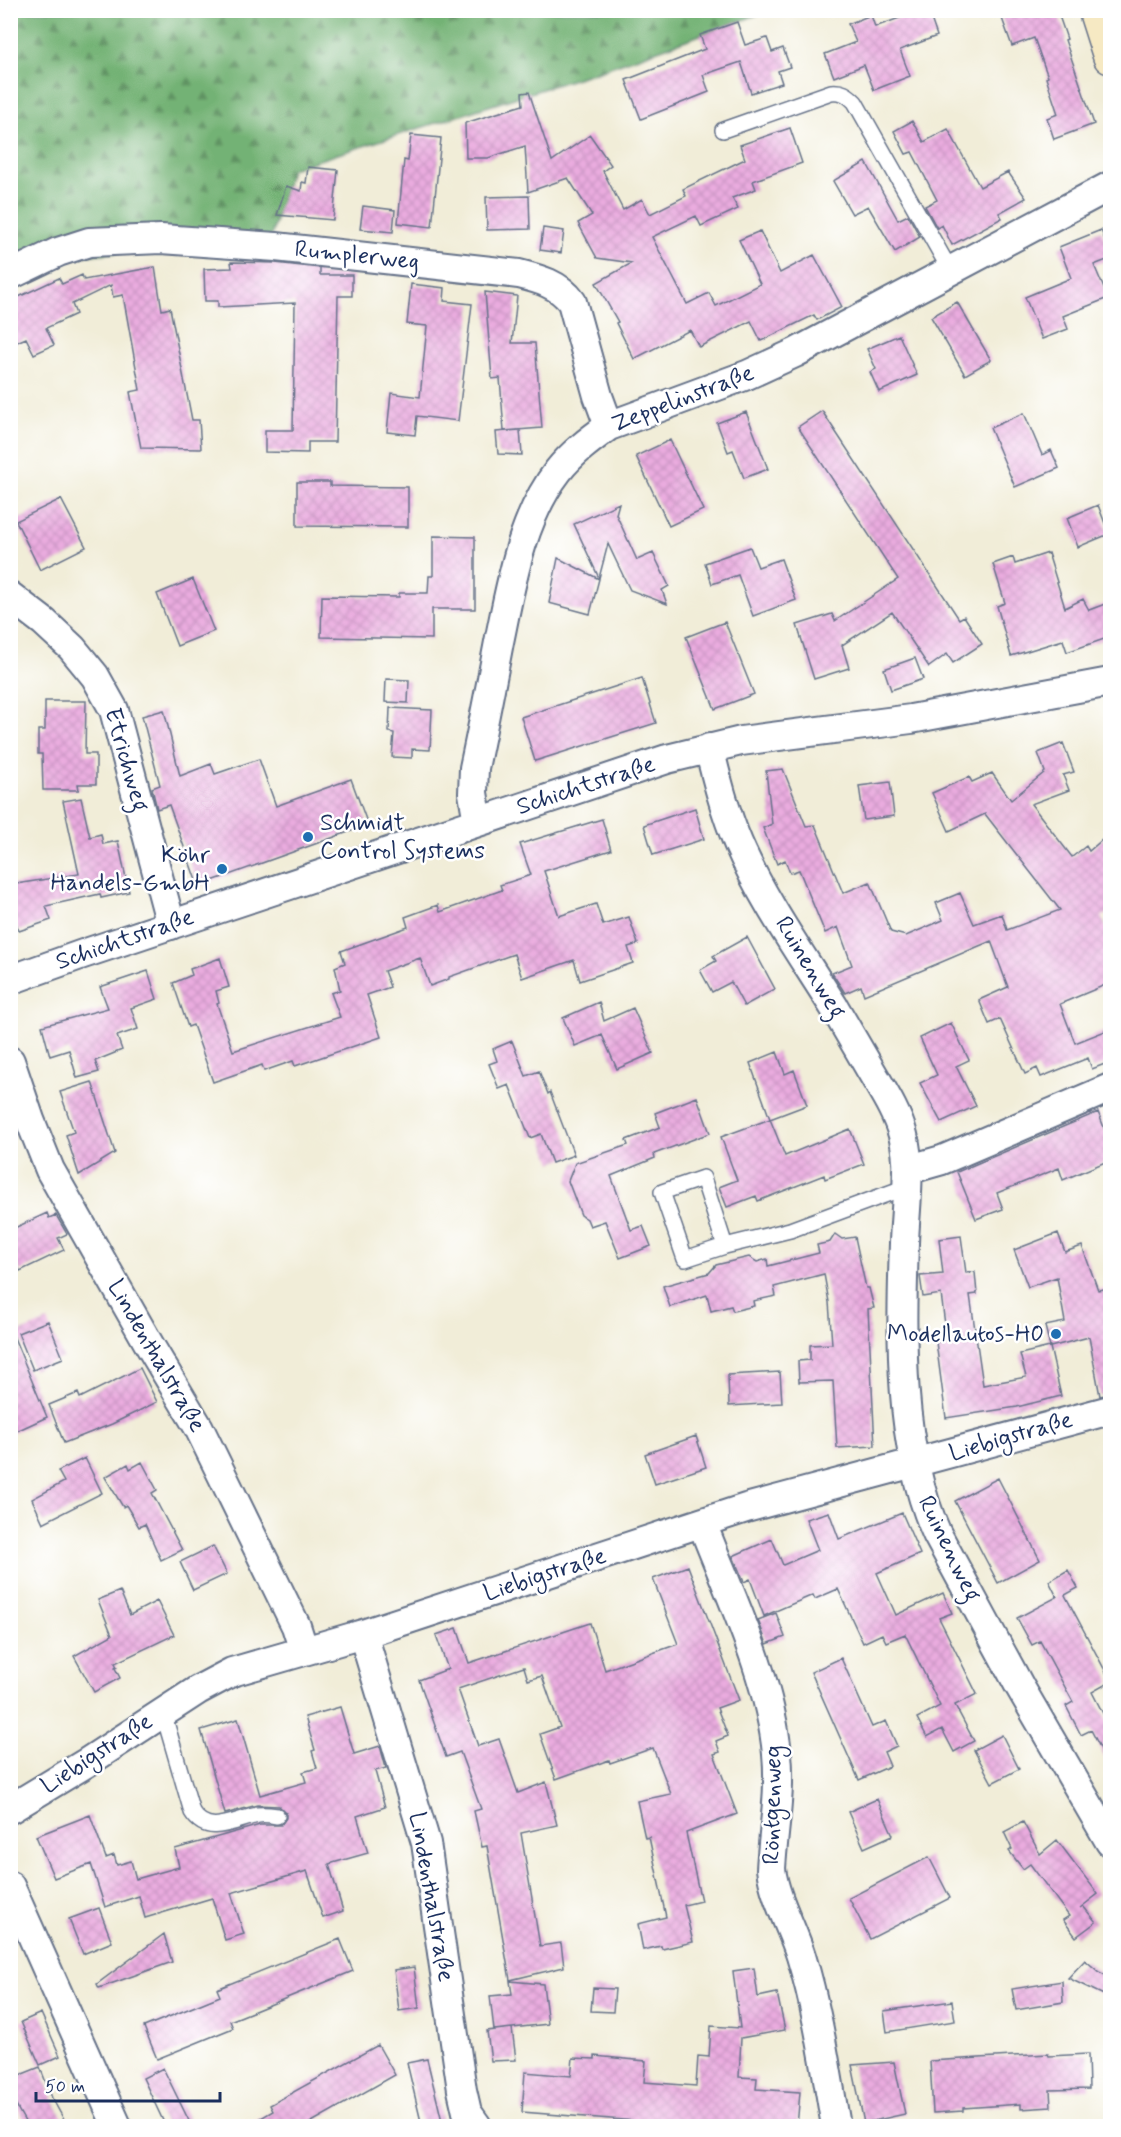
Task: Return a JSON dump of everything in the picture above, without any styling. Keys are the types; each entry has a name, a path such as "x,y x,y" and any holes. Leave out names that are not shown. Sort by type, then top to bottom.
{"street":[{"path":"1095,10 1110,57"},
{"name":"Zeppelinstraße","path":"478,822 472,793 474,768 511,581 520,550 538,506 558,472 590,439 609,426 765,367 1110,186"},
{"name":"Rumplerweg","path":"10,275 58,252 89,242 162,240 276,247 531,277 556,287 572,302 598,396 609,426"},
{"name":"Etrichweg","path":"10,596 44,622 72,648 95,676 114,710 171,925"},
{"name":"Schichtstraße","path":"10,980 667,759 741,741 911,719 1110,682"},
{"name":"Ruinenweg","path":"709,748 723,801 742,852 756,880 886,1096 903,1134 907,1178 903,1302 905,1375 914,1464 920,1490 937,1534 1026,1697 1110,1842"},
{"name":"Lindenthalstraße","path":"10,1061 50,1170 199,1428 296,1626 304,1651"},
{"path":"907,1178 942,1160 1110,1088"},
{"name":"Liebigstraße","path":"10,1809 198,1690 232,1672 363,1634 788,1496 1110,1410"},
{"name":"Röntgenweg","path":"702,1523 762,1682 773,1723 778,1775 771,1869 773,1881 801,1955 809,1986 836,2127"},
{"name":"Lindenthalstraße","path":"363,1634 426,1843 462,2090 467,2112 477,2127"},
{"path":"10,1886 117,2127"}],"lane":[{"path":"723,130 831,92 848,95 855,102 950,270"},
{"path":"725,1246 703,1178 662,1192 685,1260 725,1246 790,1230 907,1178"},
{"path":"163,1712 192,1812 197,1819 204,1823 221,1826 260,1814 277,1816"}],"green space":[{"path":"10,11 768,11 599,71 291,169 271,237 11,263"}],"building":[{"path":"921,10 928,10 937,36 900,50 910,76 874,90 864,65 834,77 825,54 856,42 848,24 871,15 875,27"},
{"path":"999,10 1057,10 1094,124 1054,139 1047,118 1058,114 1034,38 1012,46"},
{"path":"737,22 745,45 767,38 772,52 783,48 790,67 778,71 782,83 751,93 741,62 703,75 709,92 641,119 626,80 705,49 700,35"},
{"path":"529,92 552,161 590,135 611,165 603,171 623,210 642,199 650,214 686,196 683,189 745,159 740,145 790,128 802,163 753,181 756,189 732,198 738,209 701,226 696,216 652,237 687,304 709,293 716,306 760,284 739,240 760,231 780,273 814,255 842,307 817,320 814,315 761,341 751,321 699,347 690,330 634,359 616,323 618,322 596,283 632,263 597,258 578,223 592,215 568,178 528,192 525,146 488,158 466,158 465,123 523,105 522,93"},
{"path":"912,121 924,142 948,129 980,187 1008,172 1026,198 999,213 1002,218 952,245 942,225 937,228 925,206 937,200 912,152 906,154 894,131"},
{"path":"411,135 441,138 432,227 398,223 404,160 408,161"},
{"path":"866,162 898,220 908,215 920,237 895,252 868,206 852,214 833,181"},
{"path":"308,167 338,170 333,220 277,215 286,186 301,191 302,182 306,183"},
{"path":"529,196 530,229 487,230 486,197"},
{"path":"363,206 395,210 393,232 360,229"},
{"path":"543,228 564,231 561,253 540,250"},
{"path":"1101,230 1110,252 1107,260 1094,265 1108,298 1063,316 1068,329 1042,339 1025,297 1071,278 1059,247"},
{"path":"231,262 275,263 320,268 320,275 352,275 352,296 338,296 335,442 308,442 308,453 265,452 265,430 293,430 295,303 218,307 218,301 205,301 204,269 232,268"},
{"path":"155,267 162,310 170,308 192,420 199,420 201,449 141,448 130,392 140,390 123,295 113,297 111,285 72,304 76,314 46,328 54,345 34,354 26,338 10,345 10,301 59,278 62,284 82,275 84,280"},
{"path":"411,284 445,288 444,301 472,304 458,421 417,416 415,435 387,432 391,393 420,397 427,326 407,324"},
{"path":"485,292 517,296 512,343 535,343 542,428 504,431 500,378 492,379"},
{"path":"957,302 991,360 965,375 931,317"},
{"path":"899,335 917,375 879,392 870,372 876,369 867,349"},
{"path":"822,411 959,619 964,616 982,644 953,663 947,654 929,667 892,612 842,645 849,668 814,679 797,625 832,614 835,621 898,579 798,427"},
{"path":"746,412 768,469 744,478 733,450 728,452 717,423"},
{"path":"1024,413 1042,455 1051,450 1059,468 1015,487 990,428"},
{"path":"520,430 522,455 498,454 496,432"},
{"path":"670,440 703,510 669,526 636,456"},
{"path":"297,482 330,482 330,486 408,487 408,527 297,526"},
{"path":"61,499 86,547 40,570 16,521"},
{"path":"619,503 616,514 637,560 653,553 669,586 662,590 667,604 630,590 608,544 599,578 574,524"},
{"path":"1098,505 1109,534 1078,547 1067,518"},
{"path":"433,536 475,537 475,609 432,609 432,639 321,637 322,596 399,597 399,593 428,593 429,576 433,576"},
{"path":"750,547 758,567 781,559 796,600 753,616 738,575 712,584 705,563"},
{"path":"1048,553 1065,608 1083,599 1089,610 1110,602 1110,637 1067,652 1063,640 1011,656 997,606 1005,603 993,564 1013,557 1015,564"},
{"path":"558,558 599,579 590,614 549,603"},
{"path":"193,579 214,631 177,646 157,594"},
{"path":"725,622 754,694 715,709 686,637"},
{"path":"915,658 923,679 891,690 884,669"},
{"path":"642,678 656,723 535,761 521,717"},
{"path":"386,679 409,680 408,703 385,702"},
{"path":"45,701 86,701 85,754 96,754 96,784 78,784 79,790 43,790 42,754 38,754 38,730 45,730"},
{"path":"390,708 432,710 430,750 412,749 412,758 392,757 394,733 389,732"},
{"path":"164,710 180,776 211,764 215,774 259,759 276,806 351,779 368,825 198,886 169,805 157,809 152,788 160,785 142,716"},
{"path":"1063,743 1074,772 1063,775 1069,790 1031,804 1072,857 1086,846 1089,851 1110,833 1110,913 1102,916 1110,939 1110,983 1060,1004 1075,1043 1110,1029 1110,1062 1092,1069 1088,1058 1041,1077 1037,1068 1025,1074 1000,1019 989,1024 979,1000 1008,987 991,941 864,995 861,986 845,993 832,973 852,965 838,927 825,933 799,870 790,873 785,860 777,864 763,828 772,824 766,771 783,769 806,826 815,825 843,893 870,882 891,932 906,936 943,920 936,903 960,893 974,924 1002,914 1007,930 1060,910 985,814 949,831 932,793 969,777 972,782 992,773 1011,800 1045,772 1038,753"},
{"path":"890,782 894,816 864,820 859,786"},
{"path":"81,798 90,837 101,834 103,844 118,841 129,892 101,898 100,894 46,906 51,920 19,931 10,908 10,885 79,874 63,801"},
{"path":"695,808 704,839 653,855 644,825"},
{"path":"602,819 611,850 544,871 559,916 596,904 603,925 629,917 638,944 628,947 633,963 580,981 574,960 522,978 514,954 430,986 420,958 384,971 390,987 367,995 381,1037 295,1066 293,1061 264,1071 262,1065 213,1082 193,1025 188,1027 173,983 192,975 190,969 220,958 229,987 216,991 219,1003 217,1004 233,1051 340,1017 331,993 340,990 335,967 345,963 341,951 408,927 405,917 438,905 440,912 502,890 500,885 531,875 520,844"},
{"path":"747,937 775,989 744,1006 731,982 712,992 700,970 716,961 713,956"},
{"path":"148,971 157,999 131,1008 138,1029 117,1036 122,1050 95,1061 99,1072 77,1078 69,1050 50,1056 42,1026 108,1008 100,987"},
{"path":"599,1002 604,1021 633,1008 653,1053 617,1069 602,1035 575,1046 563,1018"},
{"path":"951,1023 969,1060 956,1066 976,1106 941,1122 920,1083 937,1075 920,1038"},
{"path":"512,1041 526,1076 539,1071 548,1094 550,1092 574,1155 552,1163 541,1134 530,1138 509,1085 499,1089 489,1064 497,1061 493,1049"},
{"path":"777,1052 785,1074 794,1070 807,1105 770,1119 750,1063"},
{"path":"92,1082 115,1153 79,1175 66,1135 74,1132 60,1092"},
{"path":"697,1097 710,1133 654,1154 655,1158 611,1176 631,1230 643,1226 651,1246 620,1258 605,1221 590,1226 587,1219 581,1215 568,1181 575,1163 628,1145 626,1140 660,1127 655,1113"},
{"path":"1098,1112 1110,1143 1110,1160 1063,1180 1059,1168 997,1193 1003,1209 976,1219 957,1172"},
{"path":"770,1119 785,1156 850,1129 864,1164 825,1179 824,1175 758,1201 756,1196 727,1207 719,1187 737,1180 721,1137"},
{"path":"47,1213 49,1218 56,1215 67,1234 58,1238 64,1250 20,1271 10,1251 10,1230"},
{"path":"1058,1233 1065,1252 1082,1246 1098,1290 1110,1288 1110,1394 1100,1396 1089,1337 1050,1347 1045,1326 1065,1322 1057,1277 1028,1287 1014,1250"},
{"path":"835,1234 842,1239 855,1237 866,1288 869,1288 874,1308 868,1309 875,1446 837,1448 833,1381 799,1382 798,1361 810,1360 810,1345 832,1344 824,1274 774,1287 776,1296 753,1301 754,1306 733,1311 731,1306 711,1311 707,1295 670,1307 663,1286 709,1273 716,1265 749,1257 757,1262 767,1259 768,1266 819,1253 817,1245 830,1242"},
{"path":"961,1236 966,1273 975,1272 977,1294 970,1295 983,1385 1026,1377 1020,1354 1050,1347 1061,1396 1017,1407 946,1418 936,1342 947,1340 941,1294 923,1297 920,1276 943,1274 939,1239"},
{"path":"48,1321 63,1358 33,1370 18,1333"},
{"path":"10,1328 47,1417 10,1434"},
{"path":"140,1368 157,1402 112,1424 64,1443 49,1405 78,1393 80,1398"},
{"path":"780,1372 782,1403 729,1406 728,1375"},
{"path":"696,1436 706,1467 655,1484 645,1454"},
{"path":"85,1458 102,1493 43,1523 32,1499 64,1482 58,1471"},
{"path":"142,1462 157,1490 152,1493 182,1550 161,1560 145,1524 139,1527 126,1505 123,1507 105,1477 128,1464 130,1469"},
{"path":"998,1478 1040,1560 998,1583 955,1501"},
{"path":"829,1512 839,1539 902,1513 920,1554 877,1573 896,1615 943,1593 952,1613 939,1618 977,1694 955,1705 974,1741 954,1752 942,1729 927,1737 917,1718 940,1706 905,1634 886,1642 882,1634 863,1643 838,1589 815,1599 813,1595 764,1616 750,1579 744,1582 733,1556 772,1539 783,1565 818,1550 806,1519"},
{"path":"213,1546 227,1574 193,1590 180,1562"},
{"path":"688,1566 739,1700 717,1708 728,1736 716,1741 720,1752 714,1754 737,1814 686,1833 701,1901 684,1905 693,1942 662,1949 661,1946 643,1950 638,1924 666,1917 649,1837 645,1838 637,1801 671,1794 653,1748 610,1763 609,1760 556,1779 540,1734 560,1727 542,1676 528,1680 524,1667 458,1689 478,1746 499,1739 518,1793 546,1782 557,1825 521,1833 540,1946 561,1943 564,1967 510,1980 487,1846 482,1847 474,1811 481,1809 460,1752 446,1757 419,1680 448,1669 436,1635 457,1628 469,1663 590,1623 605,1670 678,1644 653,1579"},
{"path":"1068,1570 1078,1588 1065,1595 1110,1680 1092,1692 1110,1727 1110,1767 1091,1730 1081,1735 1066,1706 1073,1702 1040,1641 1032,1645 1017,1618 1057,1597 1049,1581"},
{"path":"120,1591 130,1615 157,1601 174,1635 115,1663 120,1678 94,1692 74,1656 112,1635 98,1600"},
{"path":"776,1613 785,1637 767,1644 758,1620"},
{"path":"841,1658 872,1727 886,1721 897,1746 884,1752 890,1766 859,1780 811,1672"},
{"path":"340,1707 354,1754 380,1746 386,1768 375,1771 385,1807 357,1816 368,1853 329,1864 343,1911 323,1918 307,1871 231,1893 244,1934 225,1940 212,1898 145,1918 139,1896 105,1907 91,1864 54,1878 36,1836 90,1815 106,1858 114,1855 117,1865 131,1861 136,1879 179,1867 175,1849 260,1825 281,1825 286,1818 286,1813 279,1806 257,1805 225,1814 201,1730 238,1719 260,1795 306,1782 303,1772 317,1768 312,1751 315,1750 305,1717"},
{"path":"1002,1735 1019,1769 992,1783 974,1750"},
{"path":"877,1799 893,1835 864,1848 848,1812"},
{"path":"1023,1822 1040,1854 1057,1840 1098,1894 1080,1908 1083,1906 1096,1922 1076,1937 1063,1920 1069,1916 1030,1864 1023,1869 1009,1851 1012,1849 1004,1832"},
{"path":"929,1857 950,1898 870,1939 849,1898"},
{"path":"99,1908 112,1942 83,1954 69,1919"},
{"path":"164,1934 172,1962 99,1988 97,1984"},
{"path":"340,1939 353,1971 230,2021 233,2028 157,2059 144,2027 220,1996 217,1989"},
{"path":"1085,1960 1099,1972 1110,1977 1110,1998 1068,1978"},
{"path":"414,1967 419,2008 399,2011 394,1970"},
{"path":"754,1968 758,1997 777,1993 785,2030 741,2038 739,2077 757,2078 756,2089 800,2092 797,2127 713,2127 522,2112 525,2072 571,2076 573,2058 595,2059 595,2056 646,2061 644,2082 696,2086 698,2056 709,2057 711,2026 740,2028 733,1971"},
{"path":"510,1981 543,1984 548,2024 494,2030 490,1996 512,1994"},
{"path":"1062,1981 1063,2002 1016,2010 1012,1989"},
{"path":"593,1988 615,1989 613,2012 591,2011"},
{"path":"952,2001 955,2021 887,2032 884,2011"},
{"path":"41,2013 60,2056 40,2065 21,2022"},
{"path":"512,2028 516,2060 491,2061 487,2031"},
{"path":"378,2045 395,2075 303,2127 246,2127 273,2111 270,2105"},
{"path":"1048,2054 1049,2056 1088,2054 1089,2089 1050,2090 1051,2107 1021,2109 1021,2104 963,2108 963,2111 933,2113 930,2061"},
{"path":"427,2059 442,2121 422,2126 407,2063"},
{"path":"894,2062 905,2114 864,2123 852,2065"},
{"path":"40,2067 52,2098 68,2127 28,2127 10,2095 10,2079"},
{"path":"163,2068 192,2127 166,2127 143,2078"}],"place":[{"name":"Schmidt Control Systems","path":"308,837"},
{"name":"Köhr Handels-GmbH","path":"222,869"},
{"name":"Modellautos-H0","path":"1056,1334"}]}
